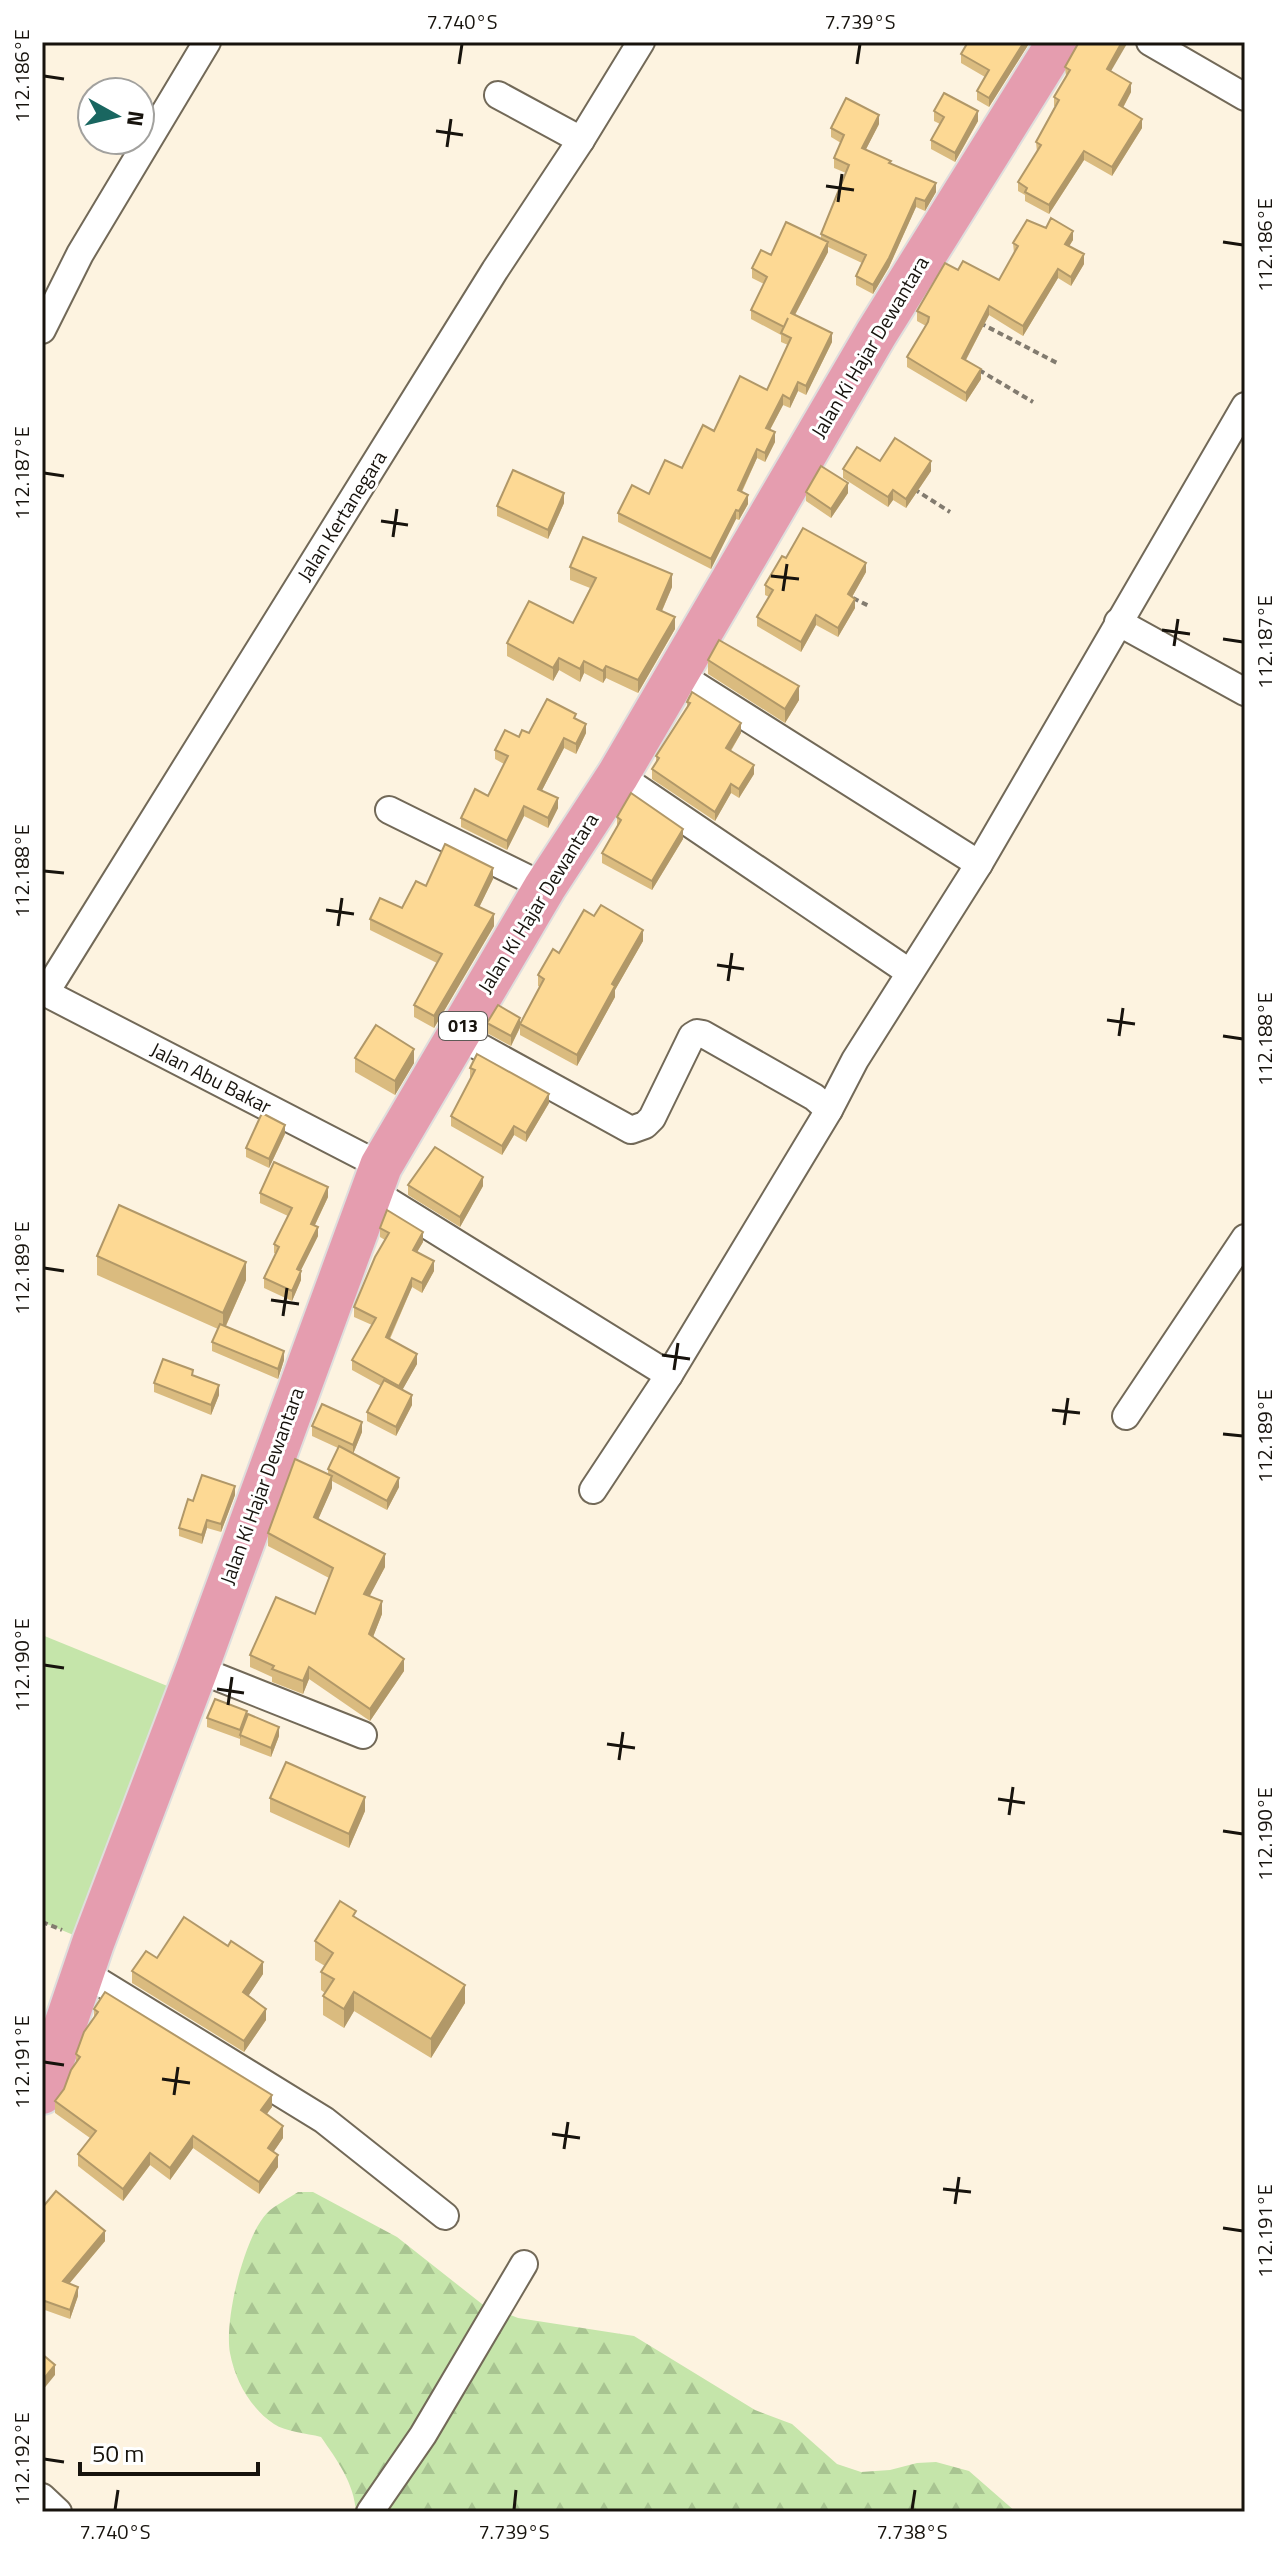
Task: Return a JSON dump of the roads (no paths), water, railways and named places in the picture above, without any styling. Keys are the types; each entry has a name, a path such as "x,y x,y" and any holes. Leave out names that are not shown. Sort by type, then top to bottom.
{"main road":[{"name":"Jalan Ki Hajar Dewantara","path":"42,2093 93,1943 197,1669 376,1178 545,887 618,775 678,674 876,334 1058,42"}],"street":[{"path":"42,330 80,254 207,42"},
{"name":"Jalan Kertanegara","path":"44,992 641,42"},
{"path":"1150,42 1245,97"},
{"path":"498,95 581,140"},
{"path":"593,1490 669,1375 829,1110 855,1060 979,864 1245,406"},
{"path":"1118,622 1245,692"},
{"path":"678,674 979,864"},
{"path":"618,775 909,972"},
{"path":"389,810 545,887"},
{"name":"Jalan Abu Bakar","path":"44,992 376,1178 669,1375"},
{"path":"458,1035 631,1130 645,1125 652,1118 692,1036 697,1033 814,1097 829,1110"},
{"path":"1126,1416 1245,1238"},
{"path":"197,1669 363,1735"},
{"path":"85,1973 324,2120 445,2216"},
{"path":"370,2512 423,2435 524,2264"},
{"path":"42,2497 58,2512"}]}
